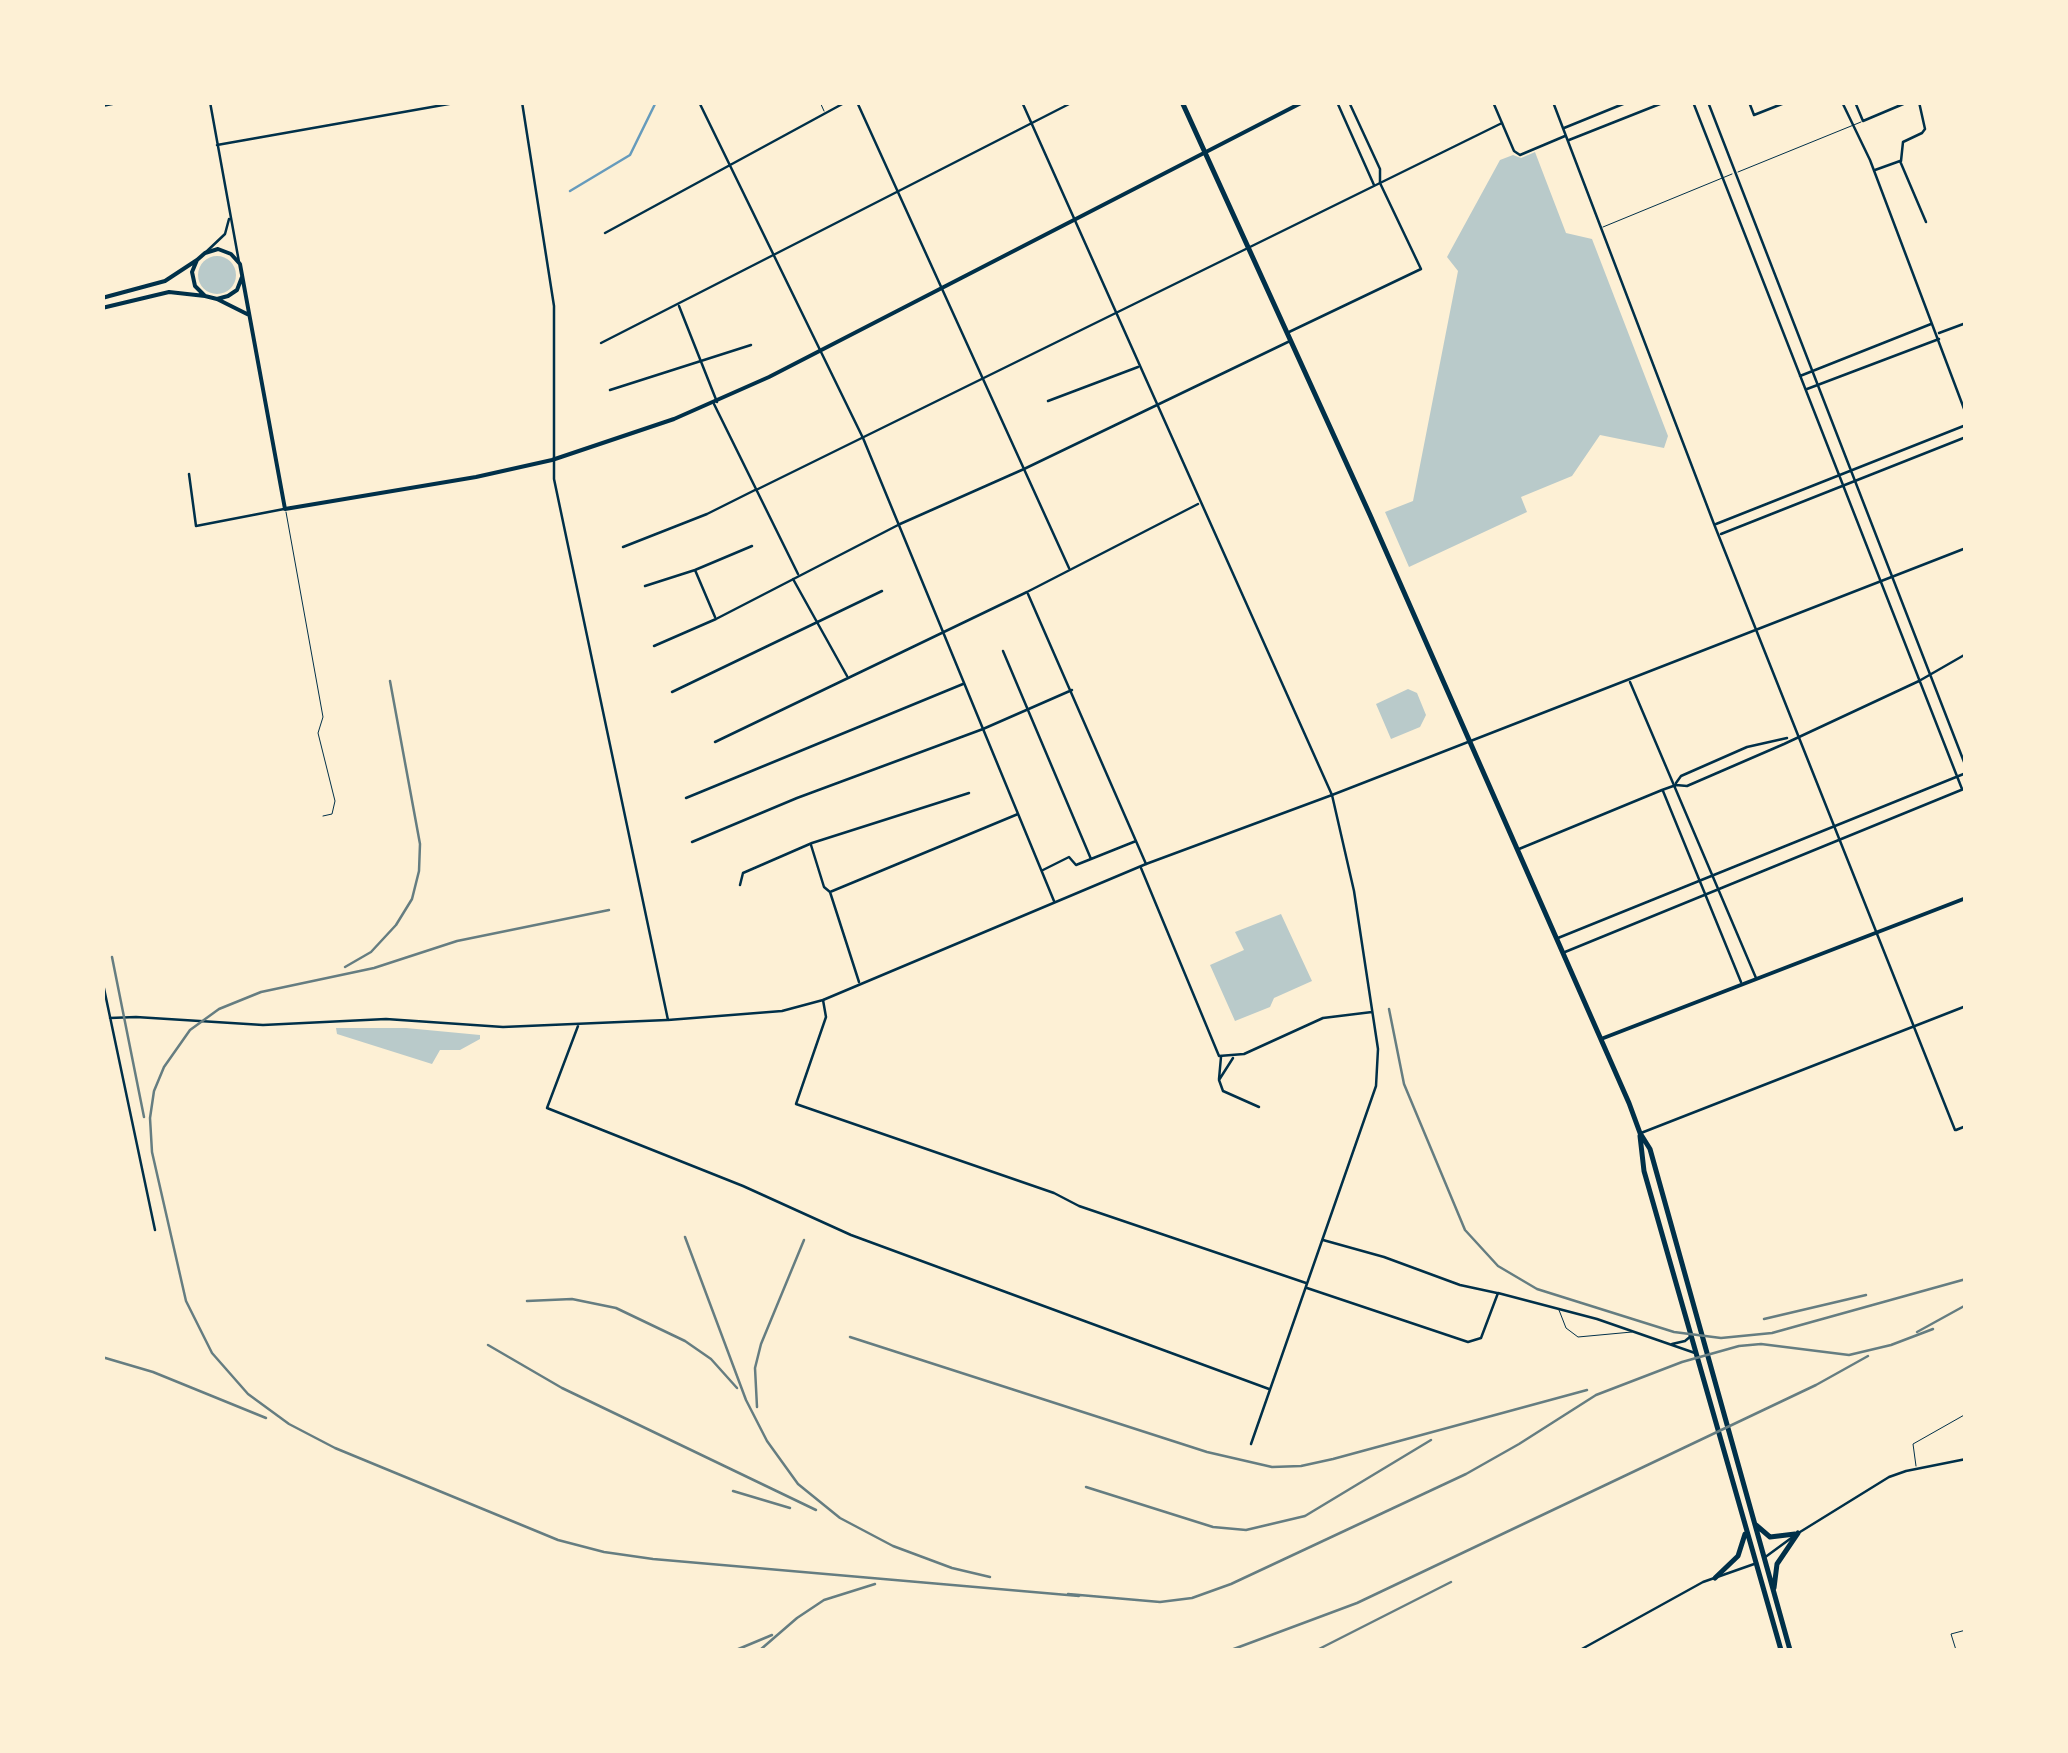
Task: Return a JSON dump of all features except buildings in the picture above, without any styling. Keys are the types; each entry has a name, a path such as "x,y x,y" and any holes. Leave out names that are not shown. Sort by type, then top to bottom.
{"main road":[{"path":"1182,102 1470,740 1656,1167 1790,1650"},
{"path":"103,298 165,281 205,253 218,250 231,254 240,264 285,509 476,477 552,460 715,403 1303,102"},
{"path":"197,260 192,272 195,286 205,296"},
{"path":"216,299 236,290 242,278"},
{"path":"102,308 169,292 216,299 249,314"},
{"path":"1602,1039 1966,898"},
{"path":"1640,1134 1644,1171 1780,1650"},
{"path":"1755,1523 1770,1537 1798,1533"},
{"path":"1715,1578 1738,1556 1746,1531"},
{"path":"1774,1595 1777,1564 1798,1533"}],"street":[{"path":"102,106 122,102"},
{"path":"210,102 240,264"},
{"path":"216,145 460,102"},
{"path":"522,102 554,306 552,460 668,1020"},
{"path":"699,102 863,438 1054,901"},
{"path":"605,232 846,102"},
{"path":"864,102 858,104 1070,570"},
{"path":"1022,102 1332,795 1354,892 1378,1049 1376,1086 1251,1444"},
{"path":"601,343 1073,102"},
{"path":"1336,102 1374,186"},
{"path":"1288,332 1421,269 1380,183 1380,169 1349,102"},
{"path":"1493,102 1514,151 1520,155 1665,102"},
{"path":"1553,102 1718,535 1955,1130 1966,1126"},
{"path":"1563,128 1628,102"},
{"path":"1564,953 1839,837 1964,789 1693,102"},
{"path":"1708,102 1966,767"},
{"path":"1748,102 1754,115 1787,102"},
{"path":"1842,102 1874,170 1966,414"},
{"path":"1855,102 1863,121 1908,102"},
{"path":"1919,102 1925,128 1903,142 1900,161 1926,222"},
{"path":"623,547 707,514 1502,123"},
{"path":"1874,170 1900,161"},
{"path":"205,253 225,234 230,217"},
{"path":"678,303 715,403 799,576"},
{"path":"1800,376 1933,323"},
{"path":"1806,390 1966,323"},
{"path":"654,646 716,619 900,524 1024,469 1291,340"},
{"path":"610,390 751,345"},
{"path":"1048,401 1139,367"},
{"path":"1714,524 1966,426"},
{"path":"1718,535 1966,437"},
{"path":"1921,442 1925,454"},
{"path":"189,474 196,526 285,509"},
{"path":"716,742 1028,592 1201,502"},
{"path":"645,586 752,546"},
{"path":"110,1018 263,1025 386,1019 503,1027 578,1026 782,1012 823,1000 1146,864 1966,548"},
{"path":"695,570 716,619"},
{"path":"793,579 848,678"},
{"path":"672,692 882,591"},
{"path":"1028,592 1146,864"},
{"path":"1003,650 1091,859"},
{"path":"1518,850 1662,790 1686,786 1920,680 1966,654"},
{"path":"1629,678 1756,980"},
{"path":"686,798 964,683"},
{"path":"692,842 797,798 984,729 1072,690"},
{"path":"1676,785 1681,776 1747,747 1790,738"},
{"path":"1557,938 1966,774"},
{"path":"1662,790 1742,985"},
{"path":"740,885 743,872 810,843 969,792"},
{"path":"830,892 1018,814"},
{"path":"1042,871 1069,857 1074,865 1136,840"},
{"path":"810,843 860,984"},
{"path":"1141,866 1216,1054 1233,1058 1323,1018 1372,1012"},
{"path":"102,979 155,1230"},
{"path":"823,1000 826,1016 796,1104 1468,1342 1481,1338 1498,1293"},
{"path":"1640,1134 1966,1006"},
{"path":"578,1026 547,1108 867,1241 1270,1390"},
{"path":"1221,1057 1222,1091 1259,1107"},
{"path":"1219,1080 1233,1058"},
{"path":"1322,1240 1369,1252 1460,1285 1559,1308 1696,1354"},
{"path":"1670,1344 1691,1336"},
{"path":"1580,1650 1669,1599 1756,1563 1888,1478 1966,1459"}],"lane":[{"path":"820,102 826,114"},
{"path":"1600,228 1863,121"},
{"path":"285,509 323,717 318,732 336,802 332,814 322,816"},
{"path":"1559,1308 1566,1328 1578,1337 1635,1332"},
{"path":"1917,1470 1914,1444 1966,1414"},
{"path":"1956,1650 1951,1634 1966,1630"}],"shaded area":[{"path":"1535,152 1566,233 1592,239 1668,436 1664,448 1600,435 1572,476 1521,497 1527,512 1409,567 1385,512 1413,501 1458,271 1447,257 1500,160"},
{"path":"217,256 231,261 236,275 231,289 217,294 203,289 198,275 203,261"},
{"path":"1408,689 1417,693 1426,715 1420,727 1391,739 1376,704"},
{"path":"1281,914 1312,981 1274,998 1270,1007 1235,1021 1210,965 1244,950 1235,932"},
{"path":"336,1028 406,1028 480,1035 480,1039 460,1050 440,1050 432,1064 337,1034"}],"waterway":[{"path":"570,191 630,155 656,102"}],"railway":[{"path":"345,967 371,952 396,925 412,899 419,871 420,844 390,681"},
{"path":"609,910 457,941 374,968 261,992 219,1009 190,1030 164,1067 154,1091 150,1118 152,1152 186,1301 212,1353 248,1394 289,1424 335,1448 558,1540 653,1559 1079,1596"},
{"path":"112,957 144,1117"},
{"path":"1389,1009 1404,1084 1465,1230 1498,1266 1537,1289 1674,1332 1721,1338 1772,1333 1966,1279"},
{"path":"685,1237 746,1400 767,1441 798,1484 840,1518 893,1546 990,1577"},
{"path":"757,1407 755,1368 761,1344 804,1240"},
{"path":"1764,1319 1866,1295"},
{"path":"527,1301 572,1299 616,1308 685,1341 711,1359 737,1388"},
{"path":"1917,1332 1966,1305"},
{"path":"1068,1594 1160,1602 1192,1598 1231,1584 1466,1474 1596,1395 1682,1362 1761,1344 1849,1355 1933,1329"},
{"path":"850,1337 1207,1452 1272,1467 1333,1459 1587,1390"},
{"path":"488,1345 562,1388 816,1510"},
{"path":"1231,1650 1357,1603 1816,1385 1868,1356"},
{"path":"102,1357 153,1372 266,1418"},
{"path":"1086,1487 1213,1527 1246,1530 1305,1516 1431,1440"},
{"path":"733,1491 790,1508"},
{"path":"1317,1650 1451,1582"},
{"path":"760,1650 824,1600 875,1584"},
{"path":"736,1650 772,1635"}]}
